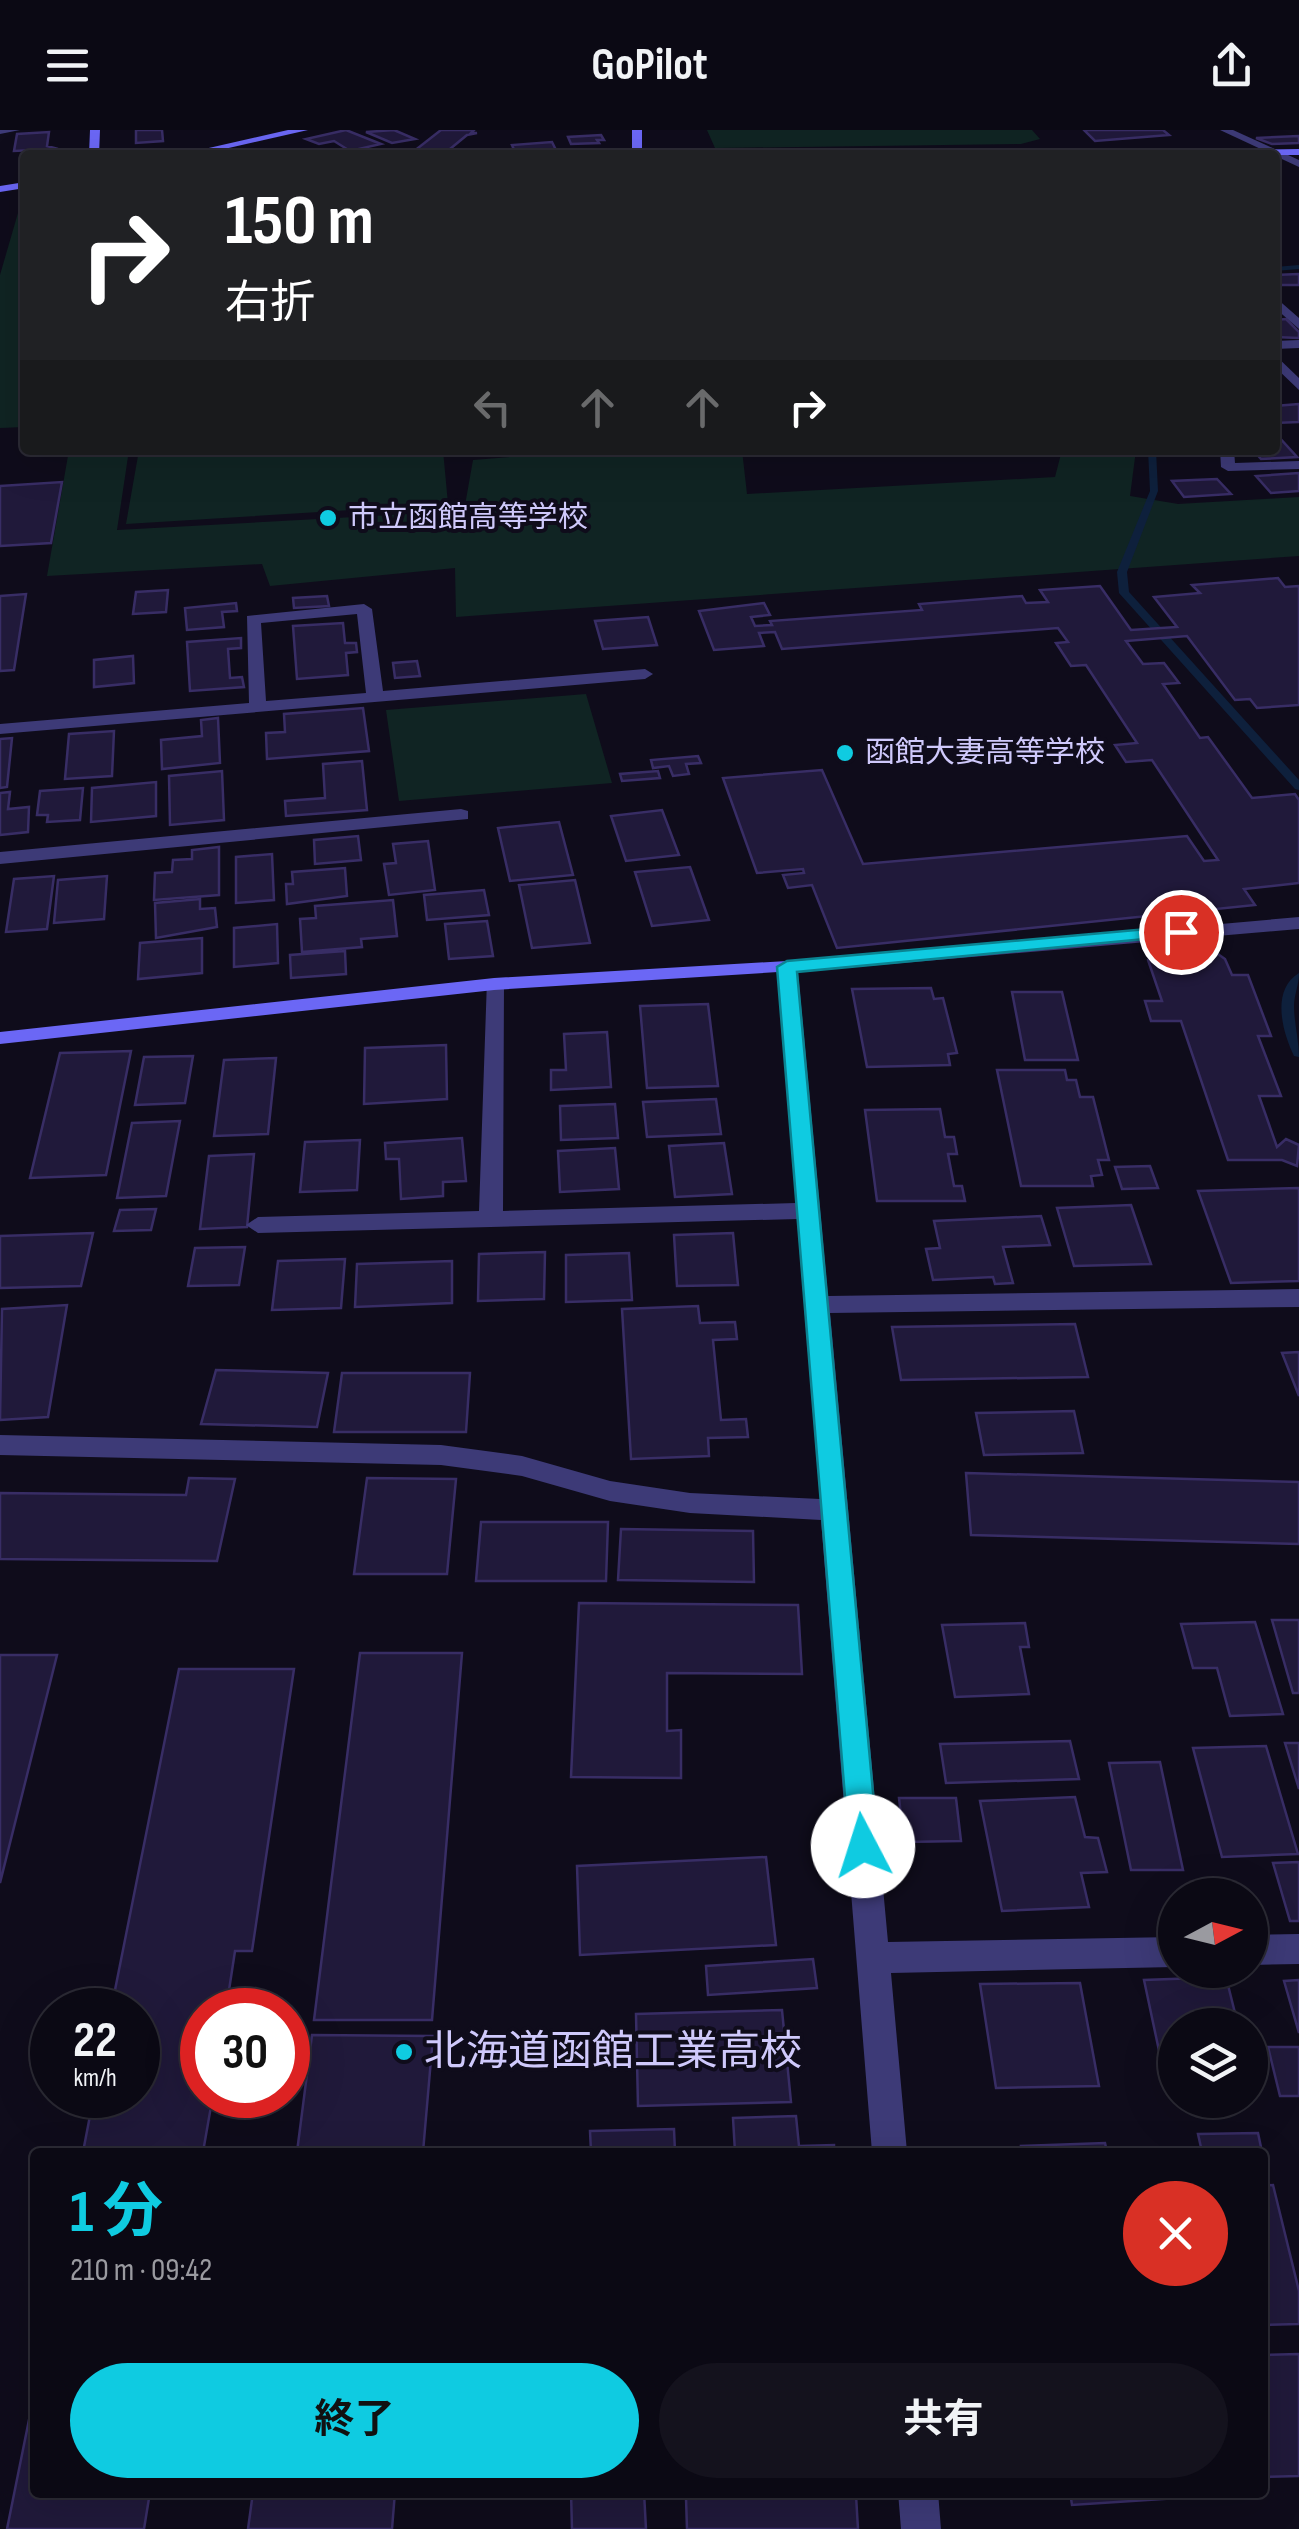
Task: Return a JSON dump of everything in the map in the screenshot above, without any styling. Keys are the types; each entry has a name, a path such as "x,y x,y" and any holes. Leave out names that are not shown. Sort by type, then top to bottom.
{"street":[{"path":"0,132 15,130"},
{"path":"205,150 303,130"},
{"path":"1225,130 1265,150"},
{"path":"1280,306 1299,325"},
{"path":"1280,368 1295,393"},
{"path":"1227,455 1228,468 1299,465"},
{"path":"258,707 253,619 364,609 374,697"},
{"path":"0,729 645,674"},
{"path":"0,858 461,816"},
{"path":"0,1038 494,984 787,967 1299,923"},
{"path":"787,967 890,2148"},
{"path":"491,1219 494,984"},
{"path":"258,1226 806,1210"},
{"path":"816,1305 1299,1298"},
{"path":"0,1446 441,1455 522,1466 610,1490 690,1503 835,1510"},
{"path":"1268,1950 1299,1949"},
{"path":"872,1958 1158,1952"},
{"path":"918,2498 921,2529"}],"green space":[{"path":"707,130 1032,130 1040,139 1021,144 715,148"},
{"path":"20,206 20,427 0,428 0,275"},
{"path":"68,455 128,455 117,530 464,511 473,460 534,455 743,455 747,494 1055,477 1061,455 1135,455 1130,496 1178,504 1299,497 1299,556 456,617 455,568 270,586 262,564 47,576"},
{"path":"138,455 443,455 448,504 126,524"},
{"path":"586,694 612,783 399,801 386,710"}],"building":[{"path":"136,130 162,130 163,141 136,143"},
{"path":"346,130 381,144 348,150 334,141 319,144 306,139"},
{"path":"394,130 415,139 392,143 366,132"},
{"path":"441,130 477,133 467,135 450,149 456,150 415,150"},
{"path":"1084,130 1163,130 1169,135 1095,141"},
{"path":"49,132 47,146 58,149 14,151 17,134"},
{"path":"601,135 604,140 597,140 599,143 571,144 568,137"},
{"path":"1299,136 1299,143 1272,144 1256,138"},
{"path":"552,142 556,150 514,150 512,145"},
{"path":"1299,274 1299,285 1280,285 1280,275"},
{"path":"1286,319 1299,332 1299,338 1280,337 1280,320"},
{"path":"1299,404 1299,422 1280,423 1280,406"},
{"path":"1280,438 1297,457 1261,459 1257,455 1280,455"},
{"path":"1299,473 1299,491 1271,493 1256,476"},
{"path":"1217,479 1231,494 1184,497 1172,481"},
{"path":"62,482 51,543 0,546 0,486"},
{"path":"1278,578 1285,587 1299,586 1299,705 1257,708 1250,699 1235,700 1187,636 1126,641 1143,664 1164,663 1179,683 1163,684 1200,738 1208,737 1252,798 1295,794 1299,800 1299,883 1244,889 1255,905 837,948 812,885 788,888 783,875 804,873 803,869 757,873 723,778 822,770 863,864 1187,836 1204,861 1218,860 1152,760 1126,762 1115,745 1137,743 1086,665 1071,666 1056,643 1068,642 1058,628 782,649 775,632 759,633 764,646 714,650 699,611 764,603 770,615 751,617 755,626 772,625 770,621 922,610 919,604 1022,596 1026,603 1048,602 1040,590 1100,586 1131,630 1177,627 1154,597 1200,593 1192,585"},
{"path":"168,590 166,612 133,614 136,592"},
{"path":"26,594 14,670 0,671 0,596"},
{"path":"327,596 329,606 294,608 293,598"},
{"path":"236,603 237,611 222,612 224,627 187,630 185,608"},
{"path":"648,617 657,645 603,649 595,621"},
{"path":"343,623 345,643 356,643 357,652 346,653 348,675 297,679 293,626"},
{"path":"241,638 241,648 228,649 230,678 242,677 244,687 190,691 187,642"},
{"path":"133,656 134,683 94,687 94,660"},
{"path":"417,661 420,676 395,678 393,663"},
{"path":"363,708 369,751 267,759 266,733 285,732 284,714"},
{"path":"218,718 220,763 162,769 161,740 202,736 201,720"},
{"path":"114,731 112,776 65,779 69,734"},
{"path":"12,738 7,787 0,788 0,739"},
{"path":"698,756 701,763 686,764 689,774 673,776 669,766 653,768 651,760"},
{"path":"362,761 367,810 286,816 285,801 325,798 323,764"},
{"path":"222,771 224,820 170,825 169,776"},
{"path":"658,771 660,778 622,781 620,774"},
{"path":"156,782 156,816 91,822 92,788"},
{"path":"83,788 80,820 47,822 48,815 37,815 40,791"},
{"path":"10,792 8,809 29,807 28,832 0,835 0,793"},
{"path":"662,810 679,855 626,861 611,816"},
{"path":"559,822 573,875 510,881 498,828"},
{"path":"358,836 361,860 315,864 314,840"},
{"path":"428,841 435,890 389,895 384,864 396,863 393,844"},
{"path":"219,847 219,895 154,900 155,873 172,872 173,860 192,859 192,850"},
{"path":"272,854 274,900 236,903 236,857"},
{"path":"690,867 709,920 652,926 635,872"},
{"path":"345,868 347,896 287,904 286,884 293,884 292,872"},
{"path":"54,876 47,929 6,932 14,879"},
{"path":"107,876 104,919 54,923 58,880"},
{"path":"575,880 590,943 532,948 519,885"},
{"path":"484,890 489,915 427,920 424,895"},
{"path":"200,899 200,909 215,908 217,927 156,938 155,903"},
{"path":"393,900 397,936 361,939 362,947 302,952 300,919 316,918 315,906"},
{"path":"487,921 493,956 449,959 445,924"},
{"path":"277,924 278,963 234,967 234,928"},
{"path":"202,938 202,973 138,979 140,943"},
{"path":"1175,945 1215,952 1225,959 1232,975 1248,975 1271,1036 1258,1036 1281,1096 1259,1096 1277,1147 1286,1139 1299,1145 1297,1166 1282,1160 1228,1160 1181,1021 1151,1021 1145,1001 1162,1001 1148,960 1154,953"},
{"path":"345,951 346,974 291,978 290,955"},
{"path":"931,988 934,999 943,998 957,1053 948,1054 950,1065 867,1067 852,989"},
{"path":"1012,992 1062,992 1078,1060 1025,1060"},
{"path":"708,1004 718,1086 647,1088 640,1006"},
{"path":"607,1032 611,1087 551,1090 551,1070 566,1070 564,1034"},
{"path":"446,1045 447,1099 364,1104 365,1048"},
{"path":"131,1051 106,1175 30,1178 60,1053"},
{"path":"193,1056 185,1103 135,1105 144,1057"},
{"path":"276,1058 268,1134 214,1136 224,1060"},
{"path":"997,1070 1065,1070 1067,1080 1076,1080 1080,1097 1093,1097 1109,1160 1098,1160 1102,1175 1091,1176 1093,1186 1021,1186"},
{"path":"716,1099 721,1134 647,1137 643,1102"},
{"path":"615,1104 618,1138 561,1140 560,1106"},
{"path":"940,1109 945,1137 954,1137 957,1154 948,1154 954,1186 962,1186 965,1201 877,1201 865,1110"},
{"path":"180,1121 166,1196 117,1198 132,1123"},
{"path":"462,1138 466,1181 443,1182 443,1196 401,1199 399,1159 386,1159 385,1143"},
{"path":"360,1140 357,1190 300,1192 305,1142"},
{"path":"724,1143 732,1194 675,1197 669,1146"},
{"path":"615,1148 619,1189 560,1192 558,1151"},
{"path":"254,1154 247,1227 200,1229 209,1156"},
{"path":"1150,1166 1158,1188 1122,1189 1115,1167"},
{"path":"1299,1188 1299,1281 1231,1283 1198,1191"},
{"path":"1131,1205 1151,1264 1074,1266 1057,1208"},
{"path":"156,1209 151,1230 114,1231 120,1210"},
{"path":"1041,1216 1050,1245 1003,1247 1013,1283 995,1284 993,1277 933,1280 926,1249 940,1248 934,1221"},
{"path":"93,1233 81,1286 0,1288 0,1236"},
{"path":"733,1233 738,1285 677,1286 674,1235"},
{"path":"245,1247 239,1285 188,1286 195,1248"},
{"path":"545,1252 544,1299 478,1301 479,1254"},
{"path":"629,1253 632,1300 566,1302 566,1255"},
{"path":"345,1259 341,1308 272,1310 278,1261"},
{"path":"452,1261 452,1303 355,1307 357,1264"},
{"path":"67,1305 48,1417 0,1420 2,1309"},
{"path":"698,1306 700,1323 735,1322 737,1339 713,1340 721,1420 746,1419 748,1437 708,1438 709,1456 631,1459 622,1309"},
{"path":"1075,1324 1088,1377 901,1380 892,1327"},
{"path":"1299,1352 1299,1396 1282,1353"},
{"path":"216,1370 328,1373 317,1427 201,1424"},
{"path":"342,1373 470,1373 466,1432 334,1432"},
{"path":"1074,1411 1083,1453 984,1455 976,1413"},
{"path":"966,1473 1299,1482 1299,1544 971,1535"},
{"path":"189,1478 235,1479 217,1561 0,1559 0,1493 186,1495"},
{"path":"367,1478 456,1479 447,1574 354,1574"},
{"path":"481,1522 608,1522 606,1581 476,1581"},
{"path":"621,1529 753,1531 754,1582 618,1580"},
{"path":"579,1603 798,1605 802,1674 667,1673 667,1731 681,1730 681,1778 571,1777"},
{"path":"1272,1620 1299,1620 1299,1693 1293,1693"},
{"path":"1255,1622 1283,1714 1230,1716 1217,1668 1193,1668 1181,1624"},
{"path":"1025,1623 1029,1647 1020,1647 1029,1694 955,1697 942,1625"},
{"path":"360,1653 462,1653 432,2020 314,2020"},
{"path":"0,1655 57,1655 0,1883"},
{"path":"179,1669 294,1669 252,1951 235,1951 229,1988 180,1988 180,2118 209,2118 204,2148 84,2148 90,2118 160,2118 160,1988 115,1988"},
{"path":"1070,1741 1079,1779 946,1783 940,1744"},
{"path":"1285,1743 1299,1743 1299,1789"},
{"path":"1266,1746 1298,1854 1222,1857 1193,1748"},
{"path":"1160,1762 1183,1870 1131,1870 1109,1763"},
{"path":"1075,1797 1085,1837 1098,1838 1107,1872 1081,1873 1089,1907 1002,1911 980,1801"},
{"path":"899,1798 956,1798 961,1841 904,1842"},
{"path":"766,1857 776,1945 580,1955 577,1866"},
{"path":"1299,1862 1299,1921 1290,1921 1273,1863"},
{"path":"813,1959 817,1988 708,1995 706,1966"},
{"path":"1158,1979 1158,1988 1229,1988 1234,2008 1158,2008 1158,2046 1144,1980"},
{"path":"1299,1980 1299,2033 1284,1981"},
{"path":"1080,1983 1099,2086 996,2088 980,1984"},
{"path":"782,2010 791,2102 638,2106 636,2014"},
{"path":"312,2035 433,2036 423,2148 298,2148 301,2118 310,2118"},
{"path":"1268,2047 1299,2047 1299,2096 1280,2096"},
{"path":"796,2116 799,2146 834,2148 735,2148 733,2118"},
{"path":"674,2129 675,2148 591,2148 590,2131"},
{"path":"1258,2133 1261,2148 1201,2148 1198,2134"},
{"path":"1105,2143 1106,2148 1021,2148"},
{"path":"1268,2185 1273,2185 1299,2291 1299,2324 1268,2325"},
{"path":"1299,2354 1299,2476 1268,2477 1268,2355"},
{"path":"30,2415 30,2498 149,2498 144,2529 7,2529"},
{"path":"252,2498 395,2498 392,2529 248,2529"},
{"path":"571,2498 644,2498 646,2529 572,2529"},
{"path":"686,2498 856,2498 858,2529 687,2529"},
{"path":"1071,2498 1177,2498 1072,2505"}],"waterway":[{"path":"1280,269 1299,267"},
{"path":"1152,455 1154,491 1122,572 1124,593 1299,787"},
{"path":"1299,977 1288,1004 1299,1053"}],"place":[{"name":"市立函館高等学校","path":"328,518"},
{"name":"函館大妻高等学校","path":"845,753"},
{"name":"北海道函館工業高校","path":"404,2052"}],"route":[{"path":"863,1846 787,967 1181,932"}]}
